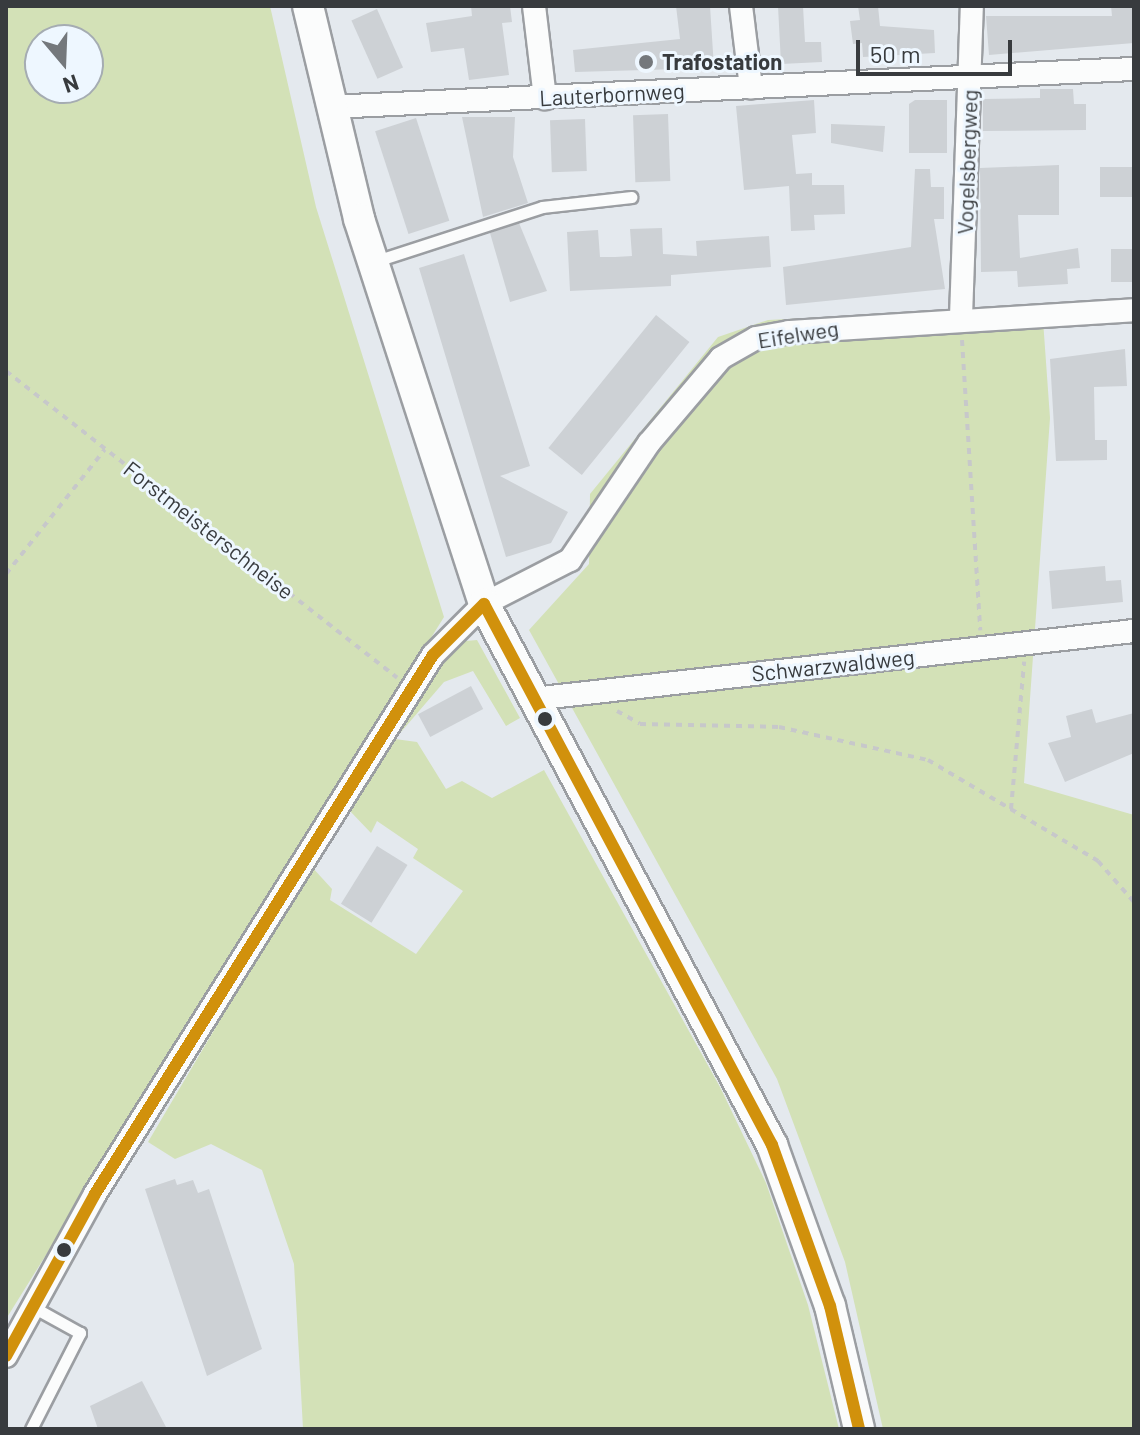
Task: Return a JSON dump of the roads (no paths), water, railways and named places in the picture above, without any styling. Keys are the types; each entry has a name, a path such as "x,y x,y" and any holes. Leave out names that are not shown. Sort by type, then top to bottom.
{"main road":[{"path":"308,6 330,107 372,263 484,604 772,1145 830,1306 859,1429"}],"street":[{"path":"534,6 545,98"},
{"path":"741,6 751,87"},
{"name":"Vogelsbergweg","path":"961,317 972,6"},
{"name":"Lauterbornweg","path":"330,107 1134,69"},
{"name":"Eifelweg","path":"6,1356 95,1194 443,642 484,604 570,560 649,443 740,345 789,332 961,317 1134,310"},
{"name":"Schwarzwaldweg","path":"533,699 1134,631"}],"lane":[{"path":"372,263 542,207 631,197"},
{"path":"31,1429 80,1333 33,1307"}],"place":[{"name":"Trafostation","path":"646,62"}]}
